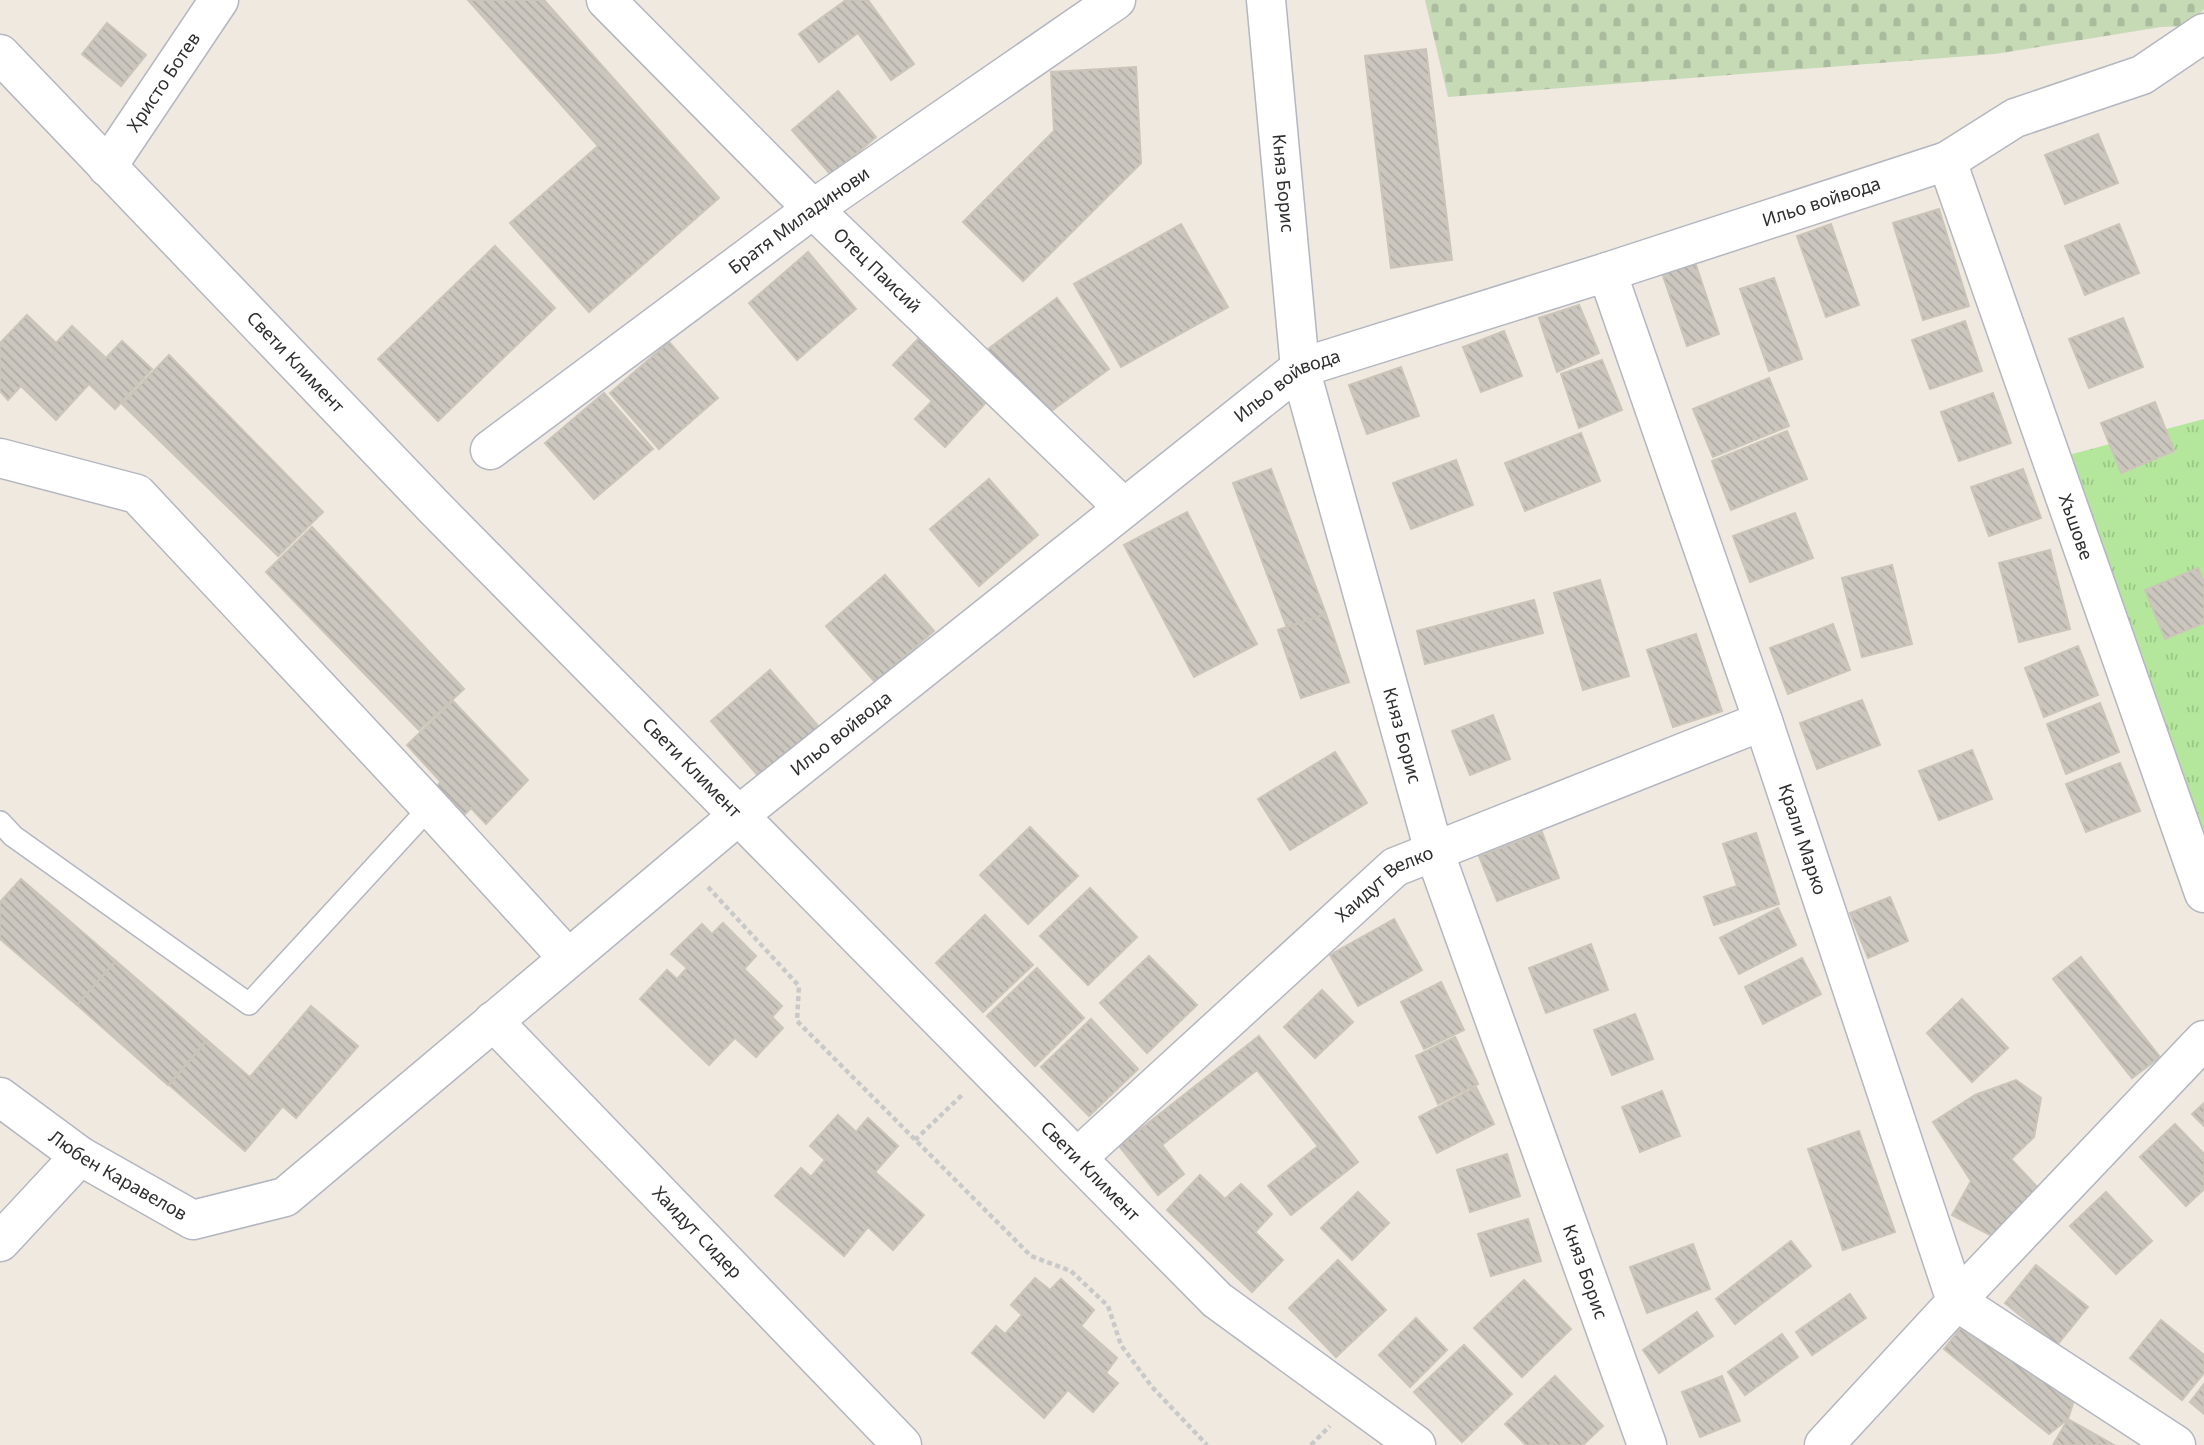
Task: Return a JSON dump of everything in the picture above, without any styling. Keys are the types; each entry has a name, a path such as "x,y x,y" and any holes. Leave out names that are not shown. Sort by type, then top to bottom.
{"street":[{"name":"Христо Ботев","path":"107,167 219,0"},
{"name":"Братя Миладинови","path":"490,450 813,209 1116,0"},
{"name":"Княз Борис","path":"1266,0 1300,368 1434,851 1646,1444"},
{"name":"Отец Паисий","path":"619,4 813,209 1124,508"},
{"name":"Ильо войвода","path":"285,1197 738,814 1300,368 1607,272 1947,161 2015,118 2142,75 2204,33"},
{"name":"Свети Климент","path":"0,54 433,506 1217,1300 1416,1445"},
{"name":"Хъшове","path":"1947,161 2204,893"},
{"name":"Крали Марко","path":"1607,272 1763,721 1956,1301"},
{"path":"0,458 137,494 568,958"},
{"name":"Хаидут Велко","path":"1077,1158 1395,867 1763,721"},
{"name":"Хаидут Сидер","path":"493,1021 902,1445"},
{"path":"1824,1445 1956,1301 2204,1040"},
{"name":"Любен Каравелов","path":"0,1097 80,1156 193,1220 285,1197"},
{"path":"0,1242 80,1156"},
{"path":"1956,1301 2176,1445"}],"lane":[{"path":"4,836 248,1004 430,807"}],"path":[{"path":"683,861 799,986 797,1021 1031,1256 1071,1270 1108,1306 1121,1345 1152,1387 1208,1445"},
{"path":"915,1140 989,1069"}],"green space":[{"path":"1425,0 2204,0 2204,9 2188,26 2161,27 1995,54 1448,97"},
{"path":"2204,419 2204,865 2061,457"}],"building":[{"path":"468,0 544,0 719,198 589,312 510,223 598,146"},
{"path":"846,0 868,0 914,64 891,80 858,33 819,62 799,34"},
{"path":"107,23 146,55 121,86 82,54"},
{"path":"1426,49 1452,260 1391,268 1365,56"},
{"path":"1136,67 1141,163 1023,281 963,222 1054,131 1051,72"},
{"path":"838,91 876,137 831,175 792,130"},
{"path":"2098,134 2118,183 2065,204 2045,155"},
{"path":"1939,209 1969,306 1923,320 1893,223"},
{"path":"1181,224 1228,307 1121,367 1074,284"},
{"path":"1831,224 1859,305 1826,317 1797,236"},
{"path":"2119,224 2139,273 2085,295 2065,246"},
{"path":"495,246 555,308 438,421 378,359"},
{"path":"808,252 856,309 797,360 749,303"},
{"path":"1695,262 1719,334 1687,346 1662,273"},
{"path":"1774,278 1802,359 1769,371 1740,289"},
{"path":"1057,298 1109,369 1036,422 984,352"},
{"path":"1579,305 1599,353 1557,372 1539,318"},
{"path":"27,315 56,343 72,326 106,358 122,341 152,369 115,409 89,384 56,420 21,386 8,400 0,391 0,343"},
{"path":"2123,318 2143,367 2089,388 2069,339"},
{"path":"1965,321 1982,371 1930,389 1912,340"},
{"path":"1504,331 1522,376 1481,392 1463,347"},
{"path":"922,335 990,398 945,447 915,419 932,401 893,365"},
{"path":"669,342 718,398 659,449 610,393"},
{"path":"169,355 323,512 278,556 122,404"},
{"path":"1602,360 1622,410 1579,428 1561,374"},
{"path":"1401,367 1419,416 1367,434 1349,385"},
{"path":"1769,378 1789,426 1713,457 1693,409"},
{"path":"604,393 653,449 594,499 545,443"},
{"path":"1993,393 2011,443 1959,461 1941,412"},
{"path":"2155,402 2174,451 2121,473 2101,423"},
{"path":"1787,431 1807,479 1731,510 1712,461"},
{"path":"1581,433 1600,481 1525,511 1505,463"},
{"path":"1456,460 1473,505 1411,529 1393,483"},
{"path":"1271,469 1326,614 1287,628 1233,483"},
{"path":"2023,469 2041,518 1989,536 1971,487"},
{"path":"989,479 1038,535 979,586 930,529"},
{"path":"1187,512 1257,644 1194,677 1124,545"},
{"path":"1795,513 1813,558 1750,582 1733,536"},
{"path":"312,527 464,689 419,730 266,572"},
{"path":"2050,550 2070,629 2019,642 1999,563"},
{"path":"1892,565 1912,644 1862,657 1842,578"},
{"path":"2198,568 2204,582 2204,623 2165,639 2145,590"},
{"path":"885,575 934,631 875,682 826,626"},
{"path":"1600,580 1629,676 1583,690 1554,593"},
{"path":"1534,600 1543,633 1425,664 1417,631"},
{"path":"1326,614 1349,682 1301,698 1278,630"},
{"path":"1833,624 1850,670 1788,694 1770,648"},
{"path":"1696,634 1722,711 1673,727 1647,650"},
{"path":"2078,646 2098,695 2044,717 2025,668"},
{"path":"770,670 819,727 760,778 711,721"},
{"path":"1862,700 1880,745 1817,769 1800,723"},
{"path":"453,701 528,780 486,824 471,808 458,821 430,793 441,782 407,745"},
{"path":"2100,703 2119,752 2066,774 2047,724"},
{"path":"1493,715 1510,759 1470,775 1452,731"},
{"path":"1972,750 1992,799 1939,820 1919,771"},
{"path":"1335,752 1367,803 1290,850 1258,799"},
{"path":"2120,763 2140,811 2086,832 2066,784"},
{"path":"1030,827 1078,876 1028,924 980,875"},
{"path":"1542,832 1559,878 1497,901 1479,856"},
{"path":"1756,833 1779,904 1714,925 1704,897 1737,886 1723,844"},
{"path":"21,879 116,961 77,1005 0,939 0,902"},
{"path":"1090,888 1137,937 1088,985 1040,936"},
{"path":"1890,897 1908,941 1868,958 1850,913"},
{"path":"1778,908 1796,945 1739,974 1720,938"},
{"path":"985,915 1033,965 983,1012 936,963"},
{"path":"1394,919 1422,970 1358,1006 1330,955"},
{"path":"723,923 756,956 744,969 782,1006 772,1017 783,1028 756,1057 735,1038 709,1065 640,999 667,970 677,979 687,968 671,954 702,924 712,934"},
{"path":"1591,944 1608,990 1546,1013 1529,968"},
{"path":"1149,956 1197,1005 1147,1053 1100,1003"},
{"path":"2081,957 2160,1057 2132,1078 2053,979"},
{"path":"1802,958 1821,994 1763,1024 1745,987"},
{"path":"116,961 207,1040 168,1085 77,1005"},
{"path":"1037,968 1084,1018 1035,1066 987,1016"},
{"path":"1441,982 1464,1030 1424,1049 1401,1002"},
{"path":"1322,990 1353,1022 1315,1058 1284,1027"},
{"path":"1962,999 2008,1048 1972,1082 1927,1033"},
{"path":"311,1006 358,1046 296,1118 250,1077"},
{"path":"1635,1014 1653,1059 1612,1075 1594,1030"},
{"path":"1091,1019 1138,1069 1089,1116 1041,1067"},
{"path":"1259,1036 1358,1162 1291,1215 1268,1186 1318,1146 1257,1070 1162,1145 1184,1174 1158,1195 1119,1146"},
{"path":"1455,1037 1478,1084 1438,1104 1416,1056"},
{"path":"207,1040 283,1106 245,1151 169,1085"},
{"path":"2016,1080 2041,1098 2034,1137 2011,1159 2041,1191 1992,1236 1952,1215 1971,1181 1933,1122 1975,1095"},
{"path":"1476,1087 1494,1124 1437,1153 1419,1117"},
{"path":"1662,1091 1680,1136 1640,1152 1622,1107"},
{"path":"2204,1103 2204,1126 2192,1114"},
{"path":"838,1115 856,1132 868,1118 898,1146 875,1172 924,1215 893,1250 868,1227 844,1256 775,1196 801,1168 811,1177 825,1160 810,1146"},
{"path":"2175,1124 2204,1154 2204,1189 2186,1206 2140,1157"},
{"path":"1859,1131 1895,1232 1843,1250 1808,1149"},
{"path":"1507,1154 1520,1196 1470,1212 1457,1170"},
{"path":"1200,1175 1225,1199 1241,1184 1272,1214 1255,1232 1283,1260 1252,1292 1167,1210"},
{"path":"1358,1192 1389,1223 1352,1260 1321,1228"},
{"path":"2106,1192 2152,1241 2116,1274 2070,1226"},
{"path":"1528,1219 1541,1261 1491,1276 1478,1234"},
{"path":"1791,1241 1811,1266 1735,1324 1716,1299"},
{"path":"1693,1244 1710,1289 1647,1313 1630,1267"},
{"path":"1338,1260 1386,1310 1336,1357 1289,1308"},
{"path":"2036,1265 2088,1307 2057,1345 2005,1303"},
{"path":"1035,1278 1050,1290 1061,1279 1094,1310 1081,1326 1117,1358 1106,1373 1118,1383 1093,1412 1068,1390 1044,1418 972,1353 996,1326 1005,1334 1022,1315 1011,1305"},
{"path":"1524,1280 1571,1329 1522,1377 1474,1328"},
{"path":"1850,1294 1866,1318 1812,1355 1796,1332"},
{"path":"1697,1312 1713,1336 1659,1373 1643,1350"},
{"path":"1416,1318 1447,1350 1410,1387 1379,1355"},
{"path":"1968,1319 2073,1403 2068,1419 2049,1434 1944,1349"},
{"path":"2161,1320 2204,1355 2204,1373 2182,1400 2130,1358"},
{"path":"1782,1334 1798,1357 1745,1395 1728,1372"},
{"path":"1464,1345 1512,1394 1462,1442 1414,1392"},
{"path":"1555,1376 1603,1426 1583,1445 1526,1445 1505,1424"},
{"path":"1722,1376 1740,1421 1700,1437 1682,1392"},
{"path":"2204,1384 2204,1414 2190,1402"},
{"path":"2068,1419 2114,1445 2053,1445"}]}
